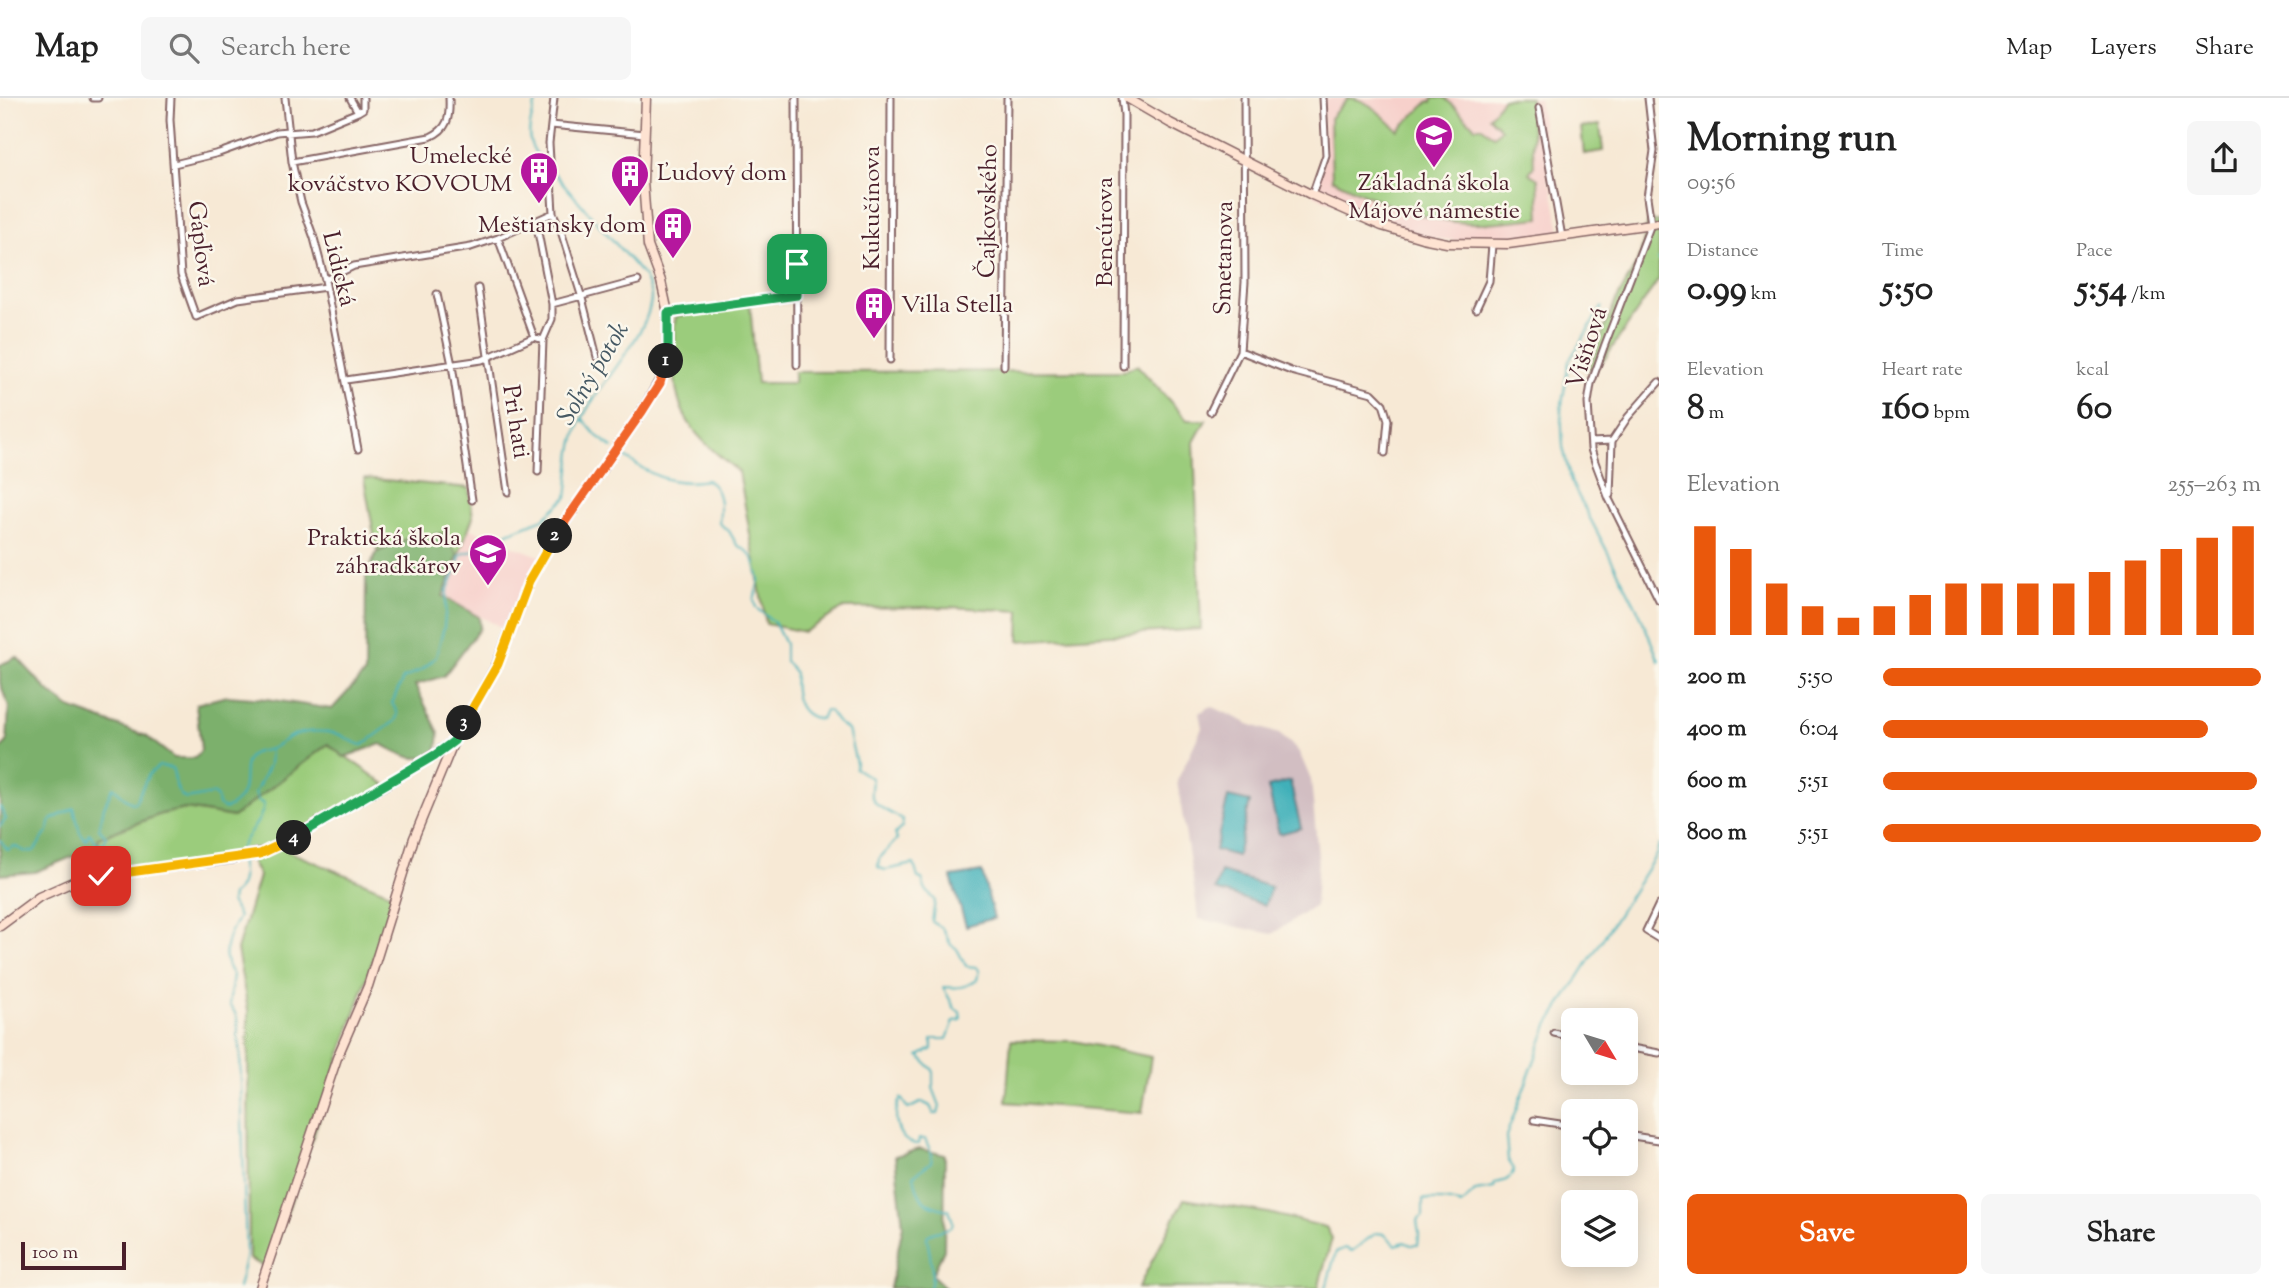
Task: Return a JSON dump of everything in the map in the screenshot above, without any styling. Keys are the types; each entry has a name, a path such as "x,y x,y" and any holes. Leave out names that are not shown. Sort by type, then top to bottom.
{"street":[{"name":"Gápľová","path":"171,98 170,120 181,275 195,317 238,299 326,283"},
{"name":"Lidická","path":"285,98 292,162 301,202 326,283 358,450"},
{"path":"350,98 358,112"},
{"path":"174,164 219,153 276,132 312,131 363,109 363,98"},
{"path":"292,162 429,137 442,132 447,124 450,98"},
{"path":"554,98 550,166 553,213 582,298 597,357"},
{"path":"260,1288 334,1068 368,986 414,838 454,741 501,657 529,581 552,541 660,383 668,349 668,313 661,281 648,246 643,182 646,98"},
{"path":"796,98 797,365"},
{"name":"Kukučínova","path":"890,360 891,98"},
{"name":"Čajkovského","path":"1004,366 1007,98"},
{"name":"Bencúrova","path":"1122,98 1123,366"},
{"path":"1127,98 1170,124 1312,195 1382,226 1447,243 1492,245 1655,223 1647,197 1654,151 1648,98"},
{"name":"Smetanova","path":"1210,412 1240,352 1245,282 1244,98"},
{"path":"1312,195 1326,155 1323,98"},
{"path":"1539,108 1562,237"},
{"path":"551,125 645,135"},
{"path":"326,283 354,266 471,247 498,239 553,213"},
{"name":"Pri hati","path":"536,222 552,304 552,319 543,340 538,472"},
{"name":"Višňová","path":"1655,223 1591,384 1588,403 1595,462 1609,499 1659,600"},
{"path":"498,239 534,337 543,340"},
{"path":"1476,309 1489,281 1492,245"},
{"path":"552,304 638,281"},
{"name":"Pri hati","path":"478,288 508,492"},
{"path":"437,294 452,365 472,499"},
{"path":"668,313 797,295"},
{"name":"Pri hati","path":"346,380 482,360 534,337"},
{"path":"1240,352 1291,371 1372,393 1383,404 1388,420 1385,453"},
{"path":"1609,499 1612,441 1628,417 1659,382"},
{"path":"1591,442 1612,441"},
{"path":"0,926 29,903 66,884 126,872 260,854 290,840 386,785 454,741"},
{"path":"1659,904 1646,931 1659,939"},
{"path":"1553,1033 1561,1035"},
{"path":"1638,1049 1659,1053"},
{"path":"1535,1120 1561,1124"},
{"path":"1638,1137 1659,1140"}],"shaded area":[{"name":"Základná škola Májové námestie","path":"1322,98 1539,98 1549,184 1552,186 1561,238 1508,244 1422,238 1314,195 1325,153"},
{"name":"Praktická škola záhradkárov","path":"470,529 544,558 533,577 512,633 443,597"},
{"path":"1211,706 1249,724 1279,734 1300,754 1311,780 1318,856 1315,906 1272,934 1199,919 1177,781 1202,728 1199,713"}],"green space":[{"name":"Základná škola Májové námestie","path":"1348,98 1369,105 1398,130 1433,98 1445,98 1475,127 1482,127 1494,136 1501,129 1489,117 1503,98 1530,98 1534,166 1529,173 1538,179 1540,218 1479,223 1434,218 1382,202 1332,179 1330,118"},
{"path":"1600,125 1603,151 1584,154 1581,127"},
{"path":"1659,221 1659,279 1604,360 1588,370 1614,305 1640,257 1648,222"},
{"path":"750,304 757,383 794,383 794,372 1123,371 1137,365 1187,420 1206,420 1194,442 1201,629 1019,641 1020,611 950,607 844,608 804,632 766,624 739,472 709,447 689,423 677,394 675,376 676,316"},
{"path":"364,478 469,488 473,517 458,556 443,533 407,539 377,552"},
{"path":"444,533 458,556 443,596 479,617 480,628 444,676 415,685 439,733 437,752 422,758 408,757 381,744 344,757 328,744 233,817 186,809 161,814 98,838 99,846 35,872 0,875 0,749 7,742 9,707 0,683 0,665 17,657 47,690 70,708 146,736 174,758 195,758 201,750 196,704 227,696 332,709 365,673 366,575 377,552 407,539"},
{"path":"328,744 386,785 280,845 287,851 395,895 268,1268 249,1259 248,1010 237,950 259,876 248,855 104,876 98,838 161,814 186,809 233,817"},
{"path":"1011,1040 1074,1041 1151,1057 1142,1113 1006,1102"},
{"path":"920,1149 945,1155 944,1250 932,1275 946,1288 890,1288 903,1225 895,1156"},
{"path":"1184,1199 1268,1213 1326,1227 1332,1238 1318,1288 1138,1288"}],"water":[{"path":"1290,781 1301,828 1279,834 1268,787"},
{"path":"1228,797 1250,802 1237,856 1215,850"},
{"path":"982,872 994,918 966,926 951,877"},
{"path":"1221,872 1271,887 1265,905 1215,890"}],"waterway":[{"name":"Soľný potok","path":"537,98 530,127 530,142 547,166"},
{"name":"Soľný potok","path":"0,840 8,850 14,846 26,852 34,851 48,831 51,820 74,808 80,833 86,840 89,833 98,844 104,843 106,836 99,828 113,787 130,802 135,803 149,774 159,766 172,768 177,789 186,799 213,794 218,805 227,808 242,793 245,767 254,753 273,748 294,735 310,732 333,733 363,745 395,721 398,714 392,703 403,679 423,669 436,657 444,627 447,591 460,556 491,547 508,533 543,519 567,497 571,456 578,427 634,341 649,309 651,295 643,275 554,173"},
{"path":"1602,307 1569,361 1561,410 1563,447 1571,482 1640,614 1659,661"},
{"path":"582,418 597,436 613,448"},
{"path":"618,452 649,472 670,480 707,480 712,484 720,505 719,523 754,561 759,580 754,600 756,608 774,622 785,644 785,661 795,673 796,696 801,709 806,714 821,719 825,710 829,711 838,723 848,730 855,768 871,778 873,800 903,821 902,827 895,834 897,839 879,859 878,867 885,870 914,864 918,878 922,879 925,889 935,900 932,922 942,928 966,966 979,970 977,980 969,985 943,987 955,1009 960,1012 961,1020 954,1021 947,1039 932,1039 932,1049 919,1056 933,1070 933,1088 940,1106 938,1114 934,1114 930,1106 922,1102 908,1109 901,1098 896,1112 898,1127 905,1139 918,1144 919,1139 925,1139 932,1154 931,1162 914,1175 920,1196 933,1206 949,1210 953,1222 949,1228 927,1236 932,1268 930,1288"},
{"path":"239,854 262,811 264,804 258,801 255,793 269,765 270,750"},
{"name":"Soľný potok","path":"0,807 6,819 0,826"},
{"path":"1326,1288 1336,1252 1345,1248 1352,1251 1376,1233 1384,1234 1396,1245 1404,1242 1418,1245 1417,1221 1423,1216 1423,1199 1446,1200 1461,1205 1475,1191 1494,1188 1495,1183 1505,1181 1511,1176 1514,1169 1508,1160 1506,1136 1548,1025 1656,855 1659,845"},
{"path":"238,1288 246,1255 240,1049 236,1015 229,1005 233,975 225,953 228,938 239,917 231,902 232,895 239,888 242,879 240,860"}],"place":[{"name":"Základná škola Májové námestie","path":"1434,169"},
{"name":"Umelecké kováčstvo KOVOUM","path":"539,205"},
{"name":"Ľudový dom","path":"630,208"},
{"name":"Meštiansky dom","path":"673,260"},
{"name":"Villa Stella","path":"874,340"},
{"name":"Praktická škola záhradkárov","path":"488,587"}],"route":[{"path":"101,876 260,854 290,840 386,785 454,741 498,664 529,581 552,541 660,383 668,349 668,313 797,295 797,264"}]}
